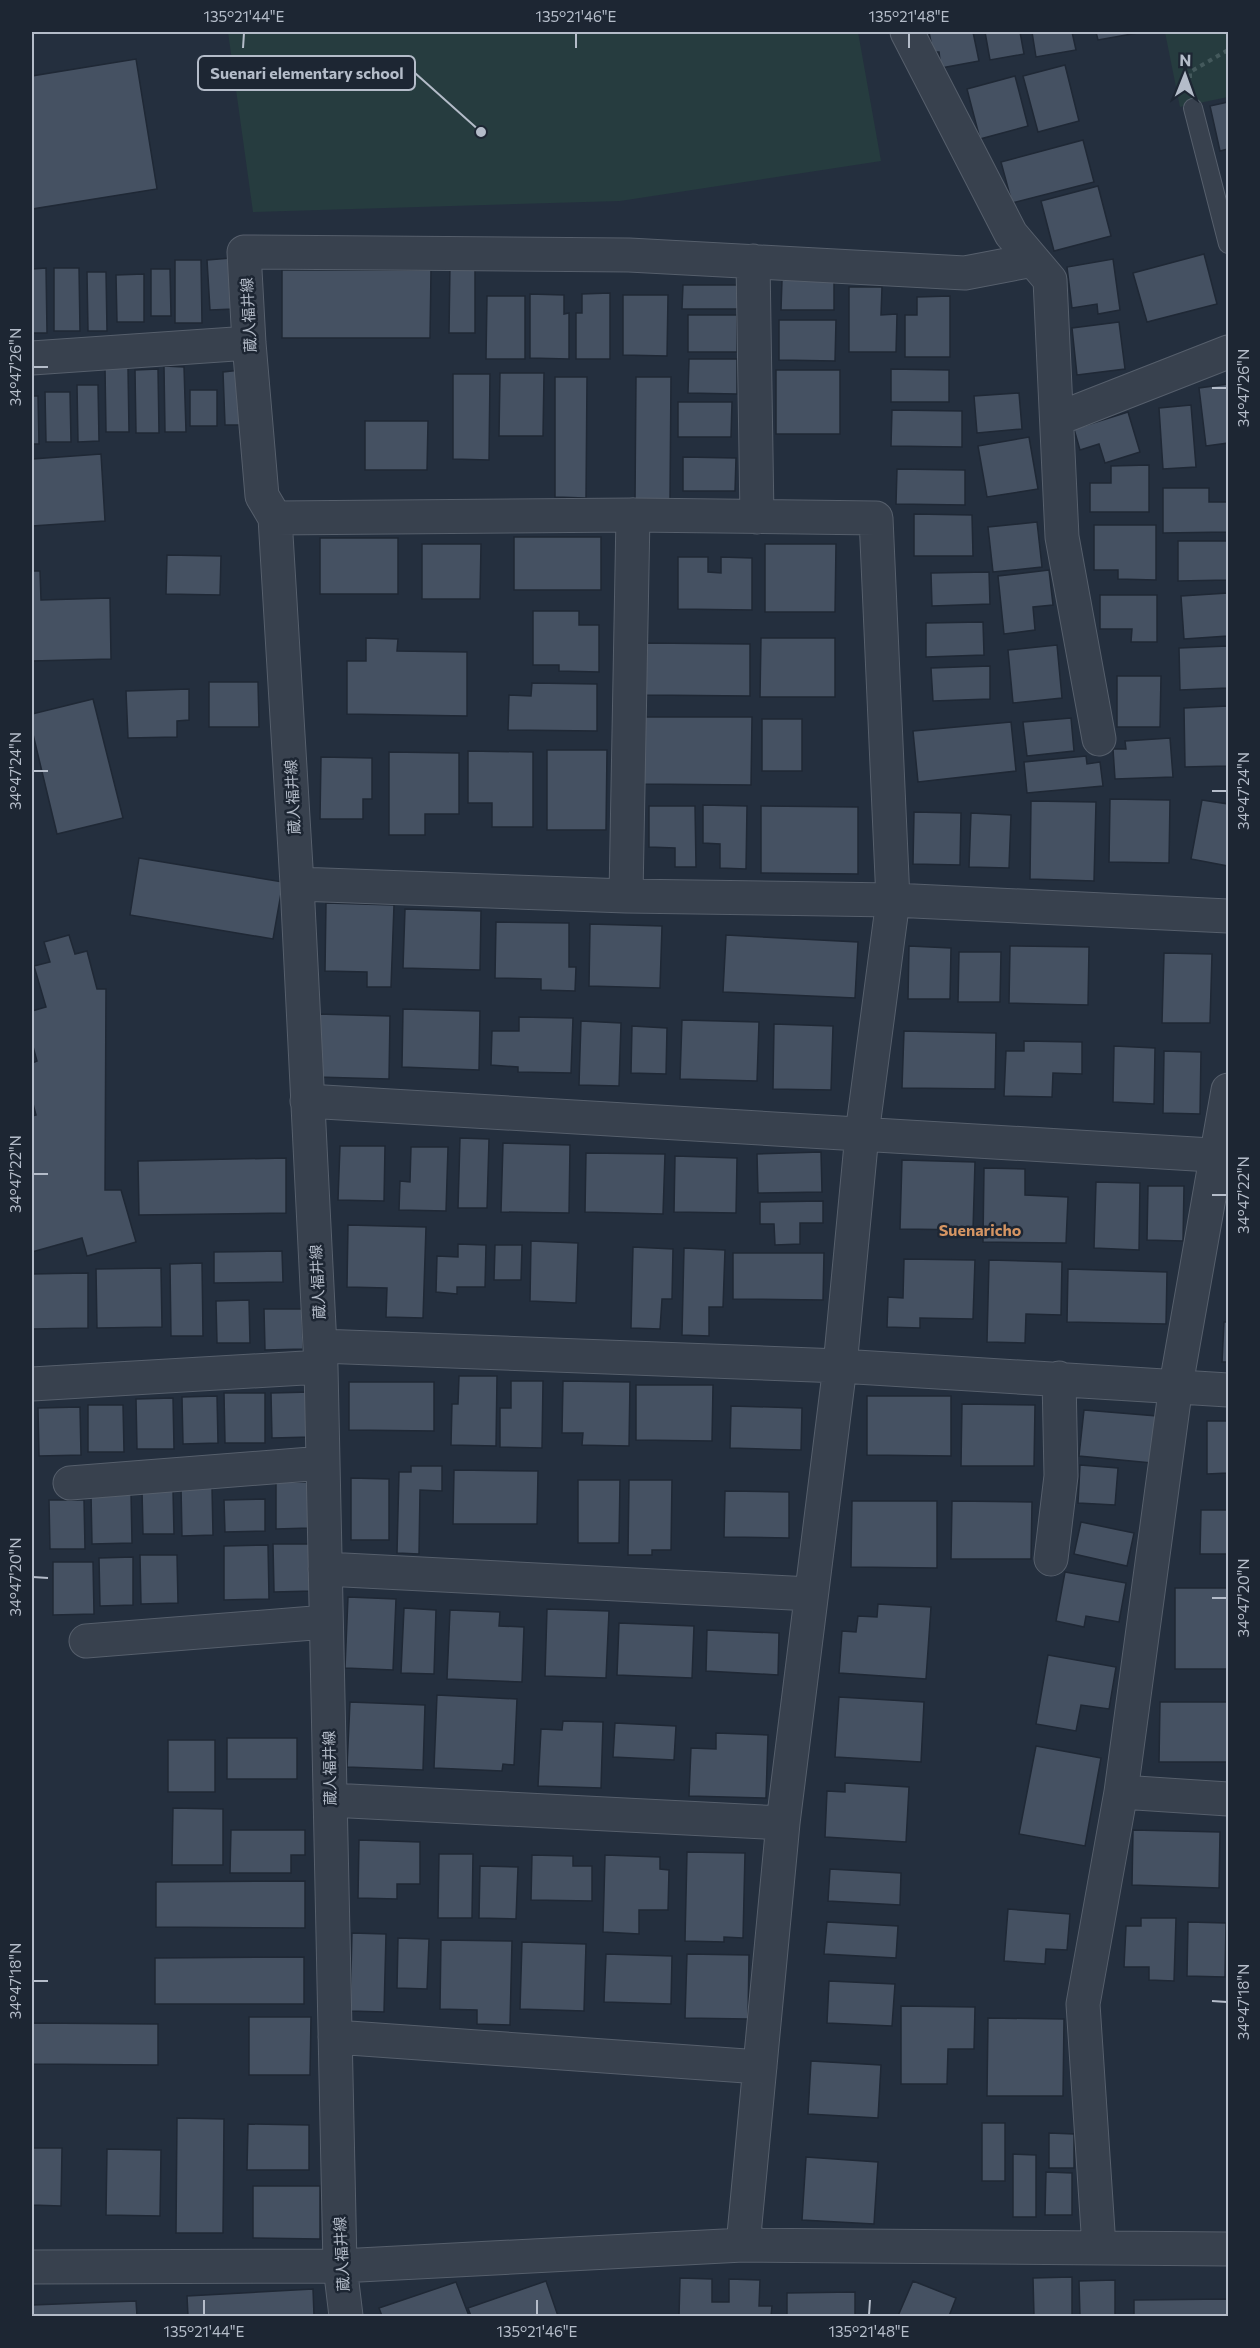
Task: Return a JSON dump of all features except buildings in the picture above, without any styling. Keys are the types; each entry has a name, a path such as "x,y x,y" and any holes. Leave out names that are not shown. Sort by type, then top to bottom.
{"street":[{"path":"907,32 1011,234 1050,280 1062,537 1099,739"},
{"name":"蔵人福井線","path":"346,2316 340,2266 323,1463 308,1101 275,518 262,496 244,252 629,255 753,261"},
{"path":"757,517 753,261 965,273 1033,260"},
{"path":"32,358 249,343"},
{"path":"1057,419 1228,352"},
{"path":"626,896 633,515"},
{"path":"275,518 633,515 876,518 893,900 862,1134 840,1366 783,1824 743,2245"},
{"path":"297,884 626,896 893,900 1228,916"},
{"path":"1099,2247 1083,2004 1121,1792 1176,1385 1223,1156 1228,1090"},
{"path":"308,1101 1223,1156"},
{"path":"32,1384 320,1356 840,1366 1228,1390"},
{"path":"1051,1560 1061,1476 1059,1378"},
{"path":"70,1483 323,1463"},
{"path":"325,1569 811,1594"},
{"path":"86,1641 326,1622"},
{"path":"1121,1792 1228,1799"},
{"path":"330,1800 783,1824"},
{"path":"335,2037 760,2067"},
{"path":"32,2267 340,2266 743,2245 1228,2249"}],"lane":[{"path":"1193,108 1228,244"}],"path":[{"path":"1193,108 1190,72 1228,50"}],"green space":[{"path":"228,32 858,32 881,161 620,201 253,212"},
{"path":"1165,32 1228,32 1228,97 1180,107"}],"place":[{"name":"Suenari elementary school","path":"481,132"}],"district":[{"name":"Suenaricho","path":"980,1229"}]}
